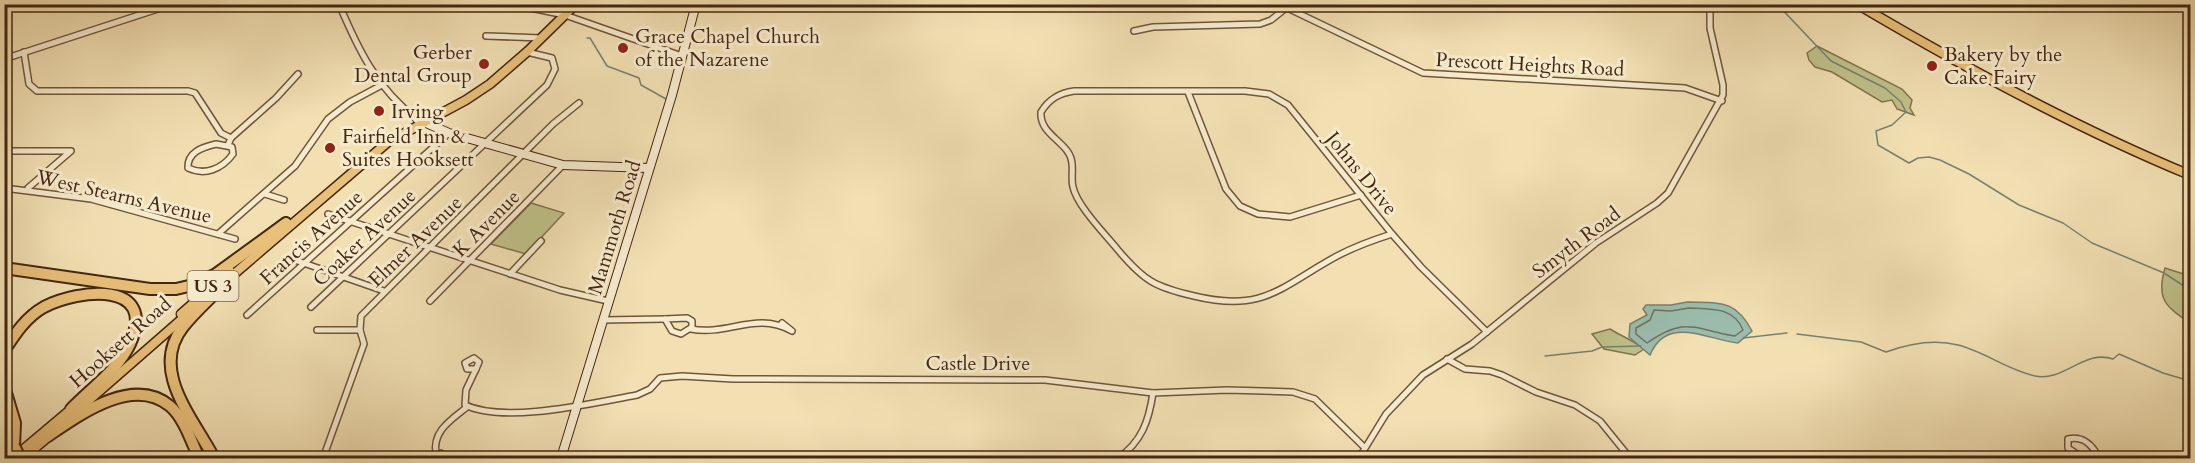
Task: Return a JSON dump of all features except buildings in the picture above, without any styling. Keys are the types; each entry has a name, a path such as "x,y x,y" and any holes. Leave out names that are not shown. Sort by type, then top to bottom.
{"highway":[{"path":"4,268 150,289 176,289 193,285 216,274 286,223"},
{"path":"214,459 176,384 168,360 182,327 231,276"},
{"path":"4,351 11,337 24,321 60,299 80,293 100,291 114,294 124,300 132,309 135,321 129,346 116,363 71,409"},
{"path":"4,386 15,423 14,452"},
{"path":"48,436 97,405 119,398 149,396 164,401 174,411 199,459"},
{"path":"4,422 14,452 21,459"}],"main road":[{"name":"Hooksett Road","path":"14,452 71,409 379,143 419,120 466,99 527,52 576,4"},
{"name":"Mammoth Road","path":"561,459 696,4"},
{"path":"1857,4 1947,58 2029,101 2113,143 2190,175"},
{"name":"Hooksett Road","path":"21,459 388,142 419,120"},
{"path":"419,120 449,133 563,165 649,168"}],"street":[{"path":"4,59 173,4"},
{"path":"339,4 364,62 380,86 419,120"},
{"path":"510,4 565,15 682,56"},
{"name":"Prescott Heights Road","path":"1279,4 1423,73 1503,80 1685,88 1722,101"},
{"path":"1710,4 1712,41 1723,85 1722,101"},
{"path":"1134,31 1153,27 1260,24 1271,20 1286,8"},
{"path":"486,36 541,38"},
{"path":"24,52 29,84 38,91 188,91 200,97 221,133 231,138"},
{"name":"Coaker Avenue","path":"311,307 547,85 555,71 552,58 527,52"},
{"path":"228,145 231,138 276,98 298,74"},
{"path":"218,234 296,166 328,119 350,102 380,86"},
{"name":"Johns Drive","path":"1392,234 1336,256 1267,297 1246,302 1219,301 1160,287 1142,276 1075,193 1070,154 1042,123 1041,114 1047,102 1065,92 1260,92 1282,100 1421,267 1487,332"},
{"path":"1188,92 1226,189 1239,206 1258,214 1290,217 1361,195"},
{"name":"Smyth Road","path":"1359,459 1364,447 1386,414 1423,375 1487,332 1596,243 1657,203 1668,193 1722,101"},
{"name":"Elmer Avenue","path":"360,330 361,316 384,291 553,124 579,103"},
{"name":"Francis Avenue","path":"247,315 449,133"},
{"path":"216,144 228,145 233,154 222,166 202,172 188,168 187,160 195,152 216,144"},
{"path":"4,151 71,151 28,188"},
{"name":"K Avenue","path":"430,301 563,165"},
{"name":"West Stearns Avenue","path":"4,188 28,188 120,207 236,239"},
{"path":"265,194 284,200"},
{"path":"328,214 510,274 608,302"},
{"path":"510,274 541,241"},
{"path":"292,259 384,291"},
{"path":"603,320 665,319 690,319 693,324 691,329 684,334 675,334 665,319"},
{"path":"691,329 699,332 754,322 782,323"},
{"path":"316,330 360,330 364,344 326,450"},
{"path":"1447,359 1465,369 1490,371 1502,375 1536,392 1575,405 1600,422 1630,459"},
{"path":"445,459 443,453 433,456 436,435 467,408 464,401 465,394 476,369"},
{"name":"Castle Drive","path":"467,408 480,411 514,412 638,395 650,389 660,378 682,376 733,379 1045,380 1153,393 1263,390 1304,394 1324,407 1364,447"},
{"path":"1118,459 1132,448 1145,430 1153,393"},
{"path":"2083,459 2068,448 2068,439 2080,438 2090,443 2095,451 2095,458"},
{"path":"779,459 824,456 1015,459"}],"green space":[{"path":"1817,46 1902,89 1912,100 1910,108 1914,115 1897,109 1892,100 1882,102 1832,72 1815,67 1807,53"},
{"path":"531,203 564,213 526,254 491,244"},
{"path":"2165,268 2190,276 2190,323 2174,312 2162,295"},
{"path":"1610,329 1644,349 1635,355 1604,349 1592,334"}],"water":[{"path":"1687,302 1718,303 1733,308 1752,331 1738,343 1689,332 1677,332 1667,335 1657,343 1650,355 1629,337 1630,324 1647,315 1643,309 1646,305 1671,305"}],"waterway":[{"path":"1777,4 1831,61 1885,88 1901,102 1906,112 1892,125 1876,131 1878,145 1909,163 1918,158 1929,157 1940,160 1969,174 2019,205 2063,223 2092,243 2164,273 2190,290"},
{"path":"587,38 590,38 607,66 639,78 641,85 666,99"},
{"path":"1743,338 1787,333"},
{"path":"1797,334 1861,342 1886,352 1921,343 1949,343 1967,348 2025,373 2045,377 2093,358 2113,359 2119,354 2163,373 2190,381"},
{"path":"1545,356 1592,351 1602,347 1641,346"}],"place":[{"name":"Grace Chapel Church of the Nazarene","path":"623,48"},
{"name":"Gerber Dental Group","path":"484,64"},
{"name":"Bakery by the Cake Fairy","path":"1932,66"},
{"name":"Irving","path":"379,111"},
{"name":"Fairfield Inn & Suites Hooksett","path":"330,148"}]}
